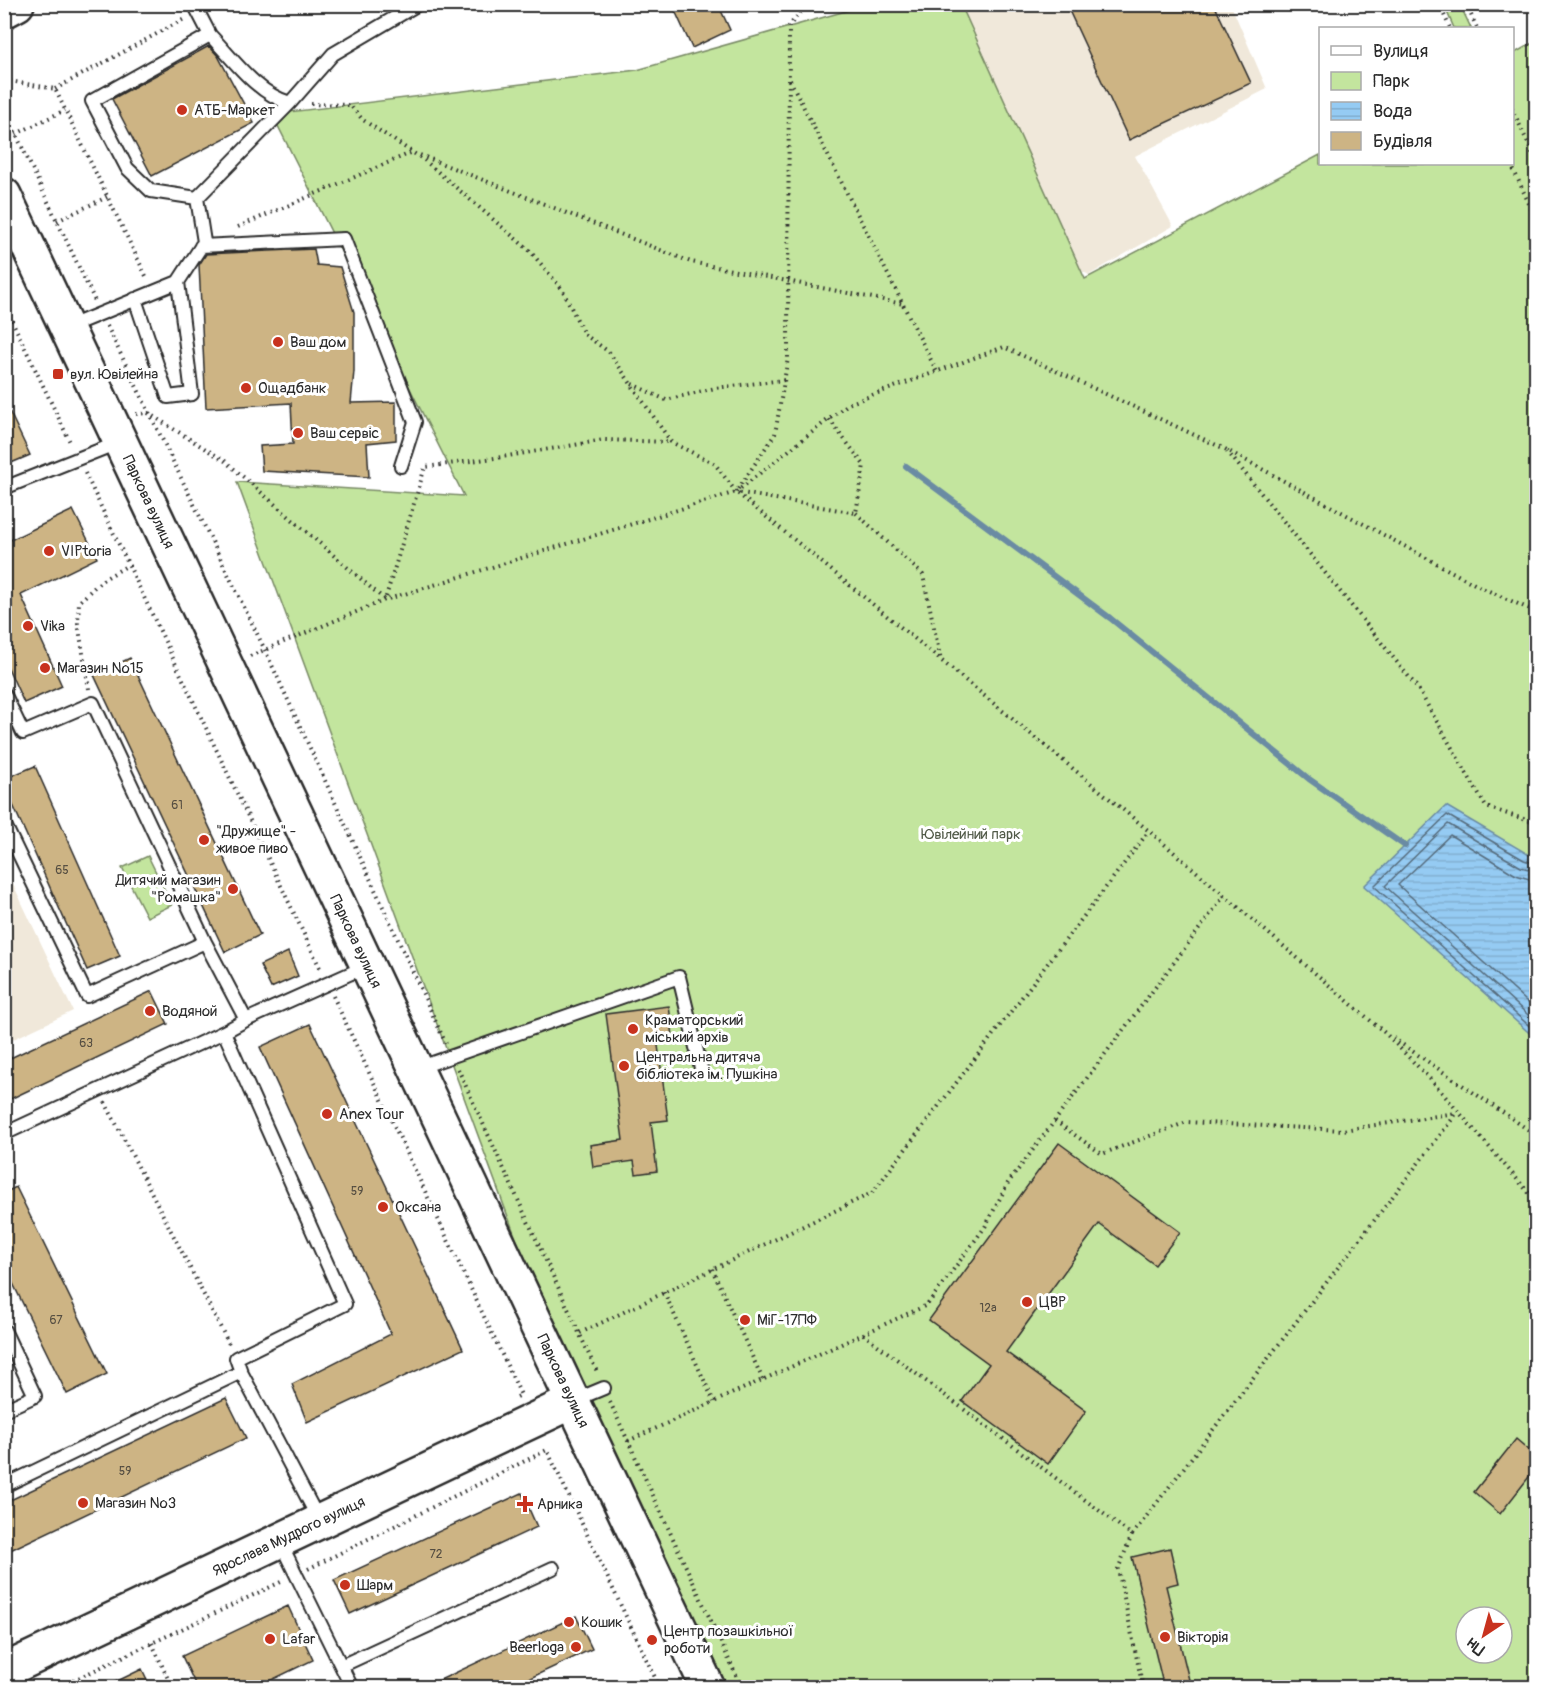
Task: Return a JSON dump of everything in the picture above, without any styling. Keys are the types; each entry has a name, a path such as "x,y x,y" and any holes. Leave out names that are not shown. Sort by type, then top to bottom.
{"street":[{"path":"4,11 17,4"},
{"name":"Паркова вулиця","path":"4,195 708,1688"},
{"name":"Ярослава Мудрого вулиця","path":"4,1671 574,1401"}],"lane":[{"path":"197,198 290,103 333,54 417,4"},
{"path":"195,8 210,35 246,74 276,99 290,103"},
{"path":"197,198 151,191 127,168 92,101 210,35"},
{"path":"67,327 178,282 203,244 197,198"},
{"path":"203,244 344,239 415,422 401,466"},
{"path":"135,299 168,397 192,394 178,282"},
{"path":"4,488 78,459 114,428"},
{"path":"6,700 24,733 93,703 205,942 246,1020"},
{"path":"4,823 87,996 205,942"},
{"path":"4,1134 368,965"},
{"path":"417,1068 679,977 700,1068"},
{"path":"224,1032 345,1304 236,1358 241,1372 320,1521"},
{"path":"4,1330 35,1396 4,1410"},
{"path":"4,1486 241,1372"},
{"path":"574,1401 604,1388"},
{"path":"279,1541 352,1688"},
{"path":"341,1666 553,1568"}],"path":[{"path":"736,492 775,434 788,358 789,26 807,4"},
{"path":"1439,4 1450,27"},
{"path":"1466,4 1477,27"},
{"path":"4,80 55,89 195,8"},
{"path":"789,77 937,372"},
{"path":"55,89 154,292"},
{"path":"290,103 350,105 363,120 424,160 530,251 562,289 584,334 609,352 671,442"},
{"path":"4,109 148,413 265,650 580,1333 872,1193 1149,831"},
{"path":"16,134 65,110"},
{"path":"1514,112 1536,161"},
{"path":"203,244 411,152 691,262 903,304"},
{"path":"1511,165 1536,219"},
{"path":"57,220 107,197"},
{"path":"4,304 521,1395"},
{"path":"227,665 385,600 736,492 848,404 1004,347 1225,449 1480,587 1536,612"},
{"path":"631,383 666,400 715,388 784,381"},
{"path":"114,428 148,413"},
{"path":"148,413 225,461 385,600"},
{"path":"829,419 864,465 856,513"},
{"path":"385,600 425,467 604,440 671,442 715,464 736,492 1149,831 1385,1033 1431,1080 1457,1113 1536,1201"},
{"path":"1225,449 1417,687 1486,807 1536,823"},
{"path":"736,492 856,513 923,575 941,661"},
{"path":"93,703 81,645 78,623 79,602 102,581 128,565"},
{"path":"742,1688 627,1441 927,1305 985,1227 1008,1183 1224,896"},
{"path":"1385,1033 1536,1135"},
{"path":"99,1090 236,1358"},
{"path":"1055,1121 1102,1154 1187,1122 1343,1130 1457,1113"},
{"path":"1143,1688 1118,1569 1132,1535 1457,1113"},
{"path":"712,1269 763,1380"},
{"path":"664,1292 714,1402"},
{"path":"863,1334 1132,1535"},
{"path":"57,1688 295,1575 547,1449 660,1688"},
{"path":"152,1643 172,1688"}],"shaded area":[{"path":"839,5 1231,5 1267,89 1135,156 1173,226 1089,275 1004,229 856,38"},
{"path":"4,865 73,1011 5,1043 4,1043"}],"green space":[{"name":"Ювілейний парк","path":"867,5 961,5 1085,279 1319,156 1319,165 1514,165 1514,53 1536,41 1536,1687 722,1687 555,1344 237,482 464,496 272,114 637,70"},
{"path":"1444,5 1460,5 1471,27 1454,27"},
{"path":"148,856 172,905 147,917 122,868"}],"water":[{"path":"1446,806 1536,859 1536,1039 1364,886"}],"building":[{"path":"672,4 718,4 730,30 692,48"},
{"path":"1066,4 1214,4 1251,83 1129,140"},
{"name":"АТБ-Маркет","path":"209,46 218,56 254,123 152,176 112,99"},
{"name":"Ваш дом","path":"314,249 317,265 340,267 354,312 354,371 351,403 396,402 396,440 367,443 369,477 262,471 260,446 293,444 291,403 206,408 199,265 206,254"},
{"path":"4,400 30,455 4,466"},
{"path":"73,510 97,558 21,595 62,686 24,703 4,659 4,543"},
{"path":"130,658 260,935 225,952 94,675"},
{"path":"35,766 120,956 87,970 4,785 4,779"},
{"path":"288,952 298,976 271,988 260,965"},
{"path":"152,991 168,1024 4,1102 4,1061"},
{"path":"669,1006 673,1036 657,1038 668,1120 651,1122 657,1171 636,1174 634,1161 593,1167 590,1145 623,1140 606,1014"},
{"path":"310,1024 463,1349 307,1422 292,1384 391,1334 260,1047"},
{"path":"1059,1143 1180,1232 1155,1265 1099,1224 1006,1352 1086,1411 1048,1464 962,1401 989,1364 929,1320"},
{"path":"16,1187 107,1374 67,1394 4,1265 4,1193"},
{"path":"226,1398 246,1438 4,1553 4,1503"},
{"path":"1516,1439 1536,1456 1536,1468 1500,1514 1474,1492"},
{"path":"522,1493 537,1527 350,1614 334,1580"},
{"name":"Вікторія","path":"1170,1548 1178,1583 1166,1586 1191,1688 1164,1688 1132,1557"},
{"path":"288,1606 313,1660 255,1688 197,1688 182,1656"},
{"path":"576,1616 592,1649 509,1688 423,1688"},
{"path":"142,1669 151,1688 103,1688"}],"waterway":[{"path":"906,466 1110,618 1309,779 1405,846"}],"place":[{"name":"АТБ-Маркет","path":"182,110"},
{"name":"Ваш дом","path":"278,342"},
{"name":"вул. Ювілейна","path":"58,374"},
{"name":"Ощадбанк","path":"246,388"},
{"name":"Ваш сервіс","path":"298,433"},
{"name":"VIPtoria","path":"49,551"},
{"name":"Vika","path":"28,626"},
{"name":"Магазин №15","path":"45,668"},
{"name":"\"Дружище\" - живое пиво","path":"204,840"},
{"name":"Дитячий магазин \"Ромашка\"","path":"233,889"},
{"name":"Водяной","path":"150,1011"},
{"name":"Краматорський міський архів","path":"633,1029"},
{"name":"Центральна дитяча бібліотека ім. Пушкіна","path":"624,1066"},
{"name":"Anex Tour","path":"327,1114"},
{"name":"Оксана","path":"383,1207"},
{"name":"ЦВР","path":"1027,1302"},
{"name":"МіГ-17ПФ","path":"745,1320"},
{"name":"Магазин №3","path":"83,1503"},
{"name":"Арника","path":"525,1504"},
{"name":"Шарм","path":"345,1585"},
{"name":"Кошик","path":"569,1622"},
{"name":"Вікторія","path":"1165,1637"},
{"name":"Lafar","path":"270,1639"},
{"name":"Центр позашкільної роботи","path":"652,1640"},
{"name":"Beerloga","path":"576,1647"}]}
